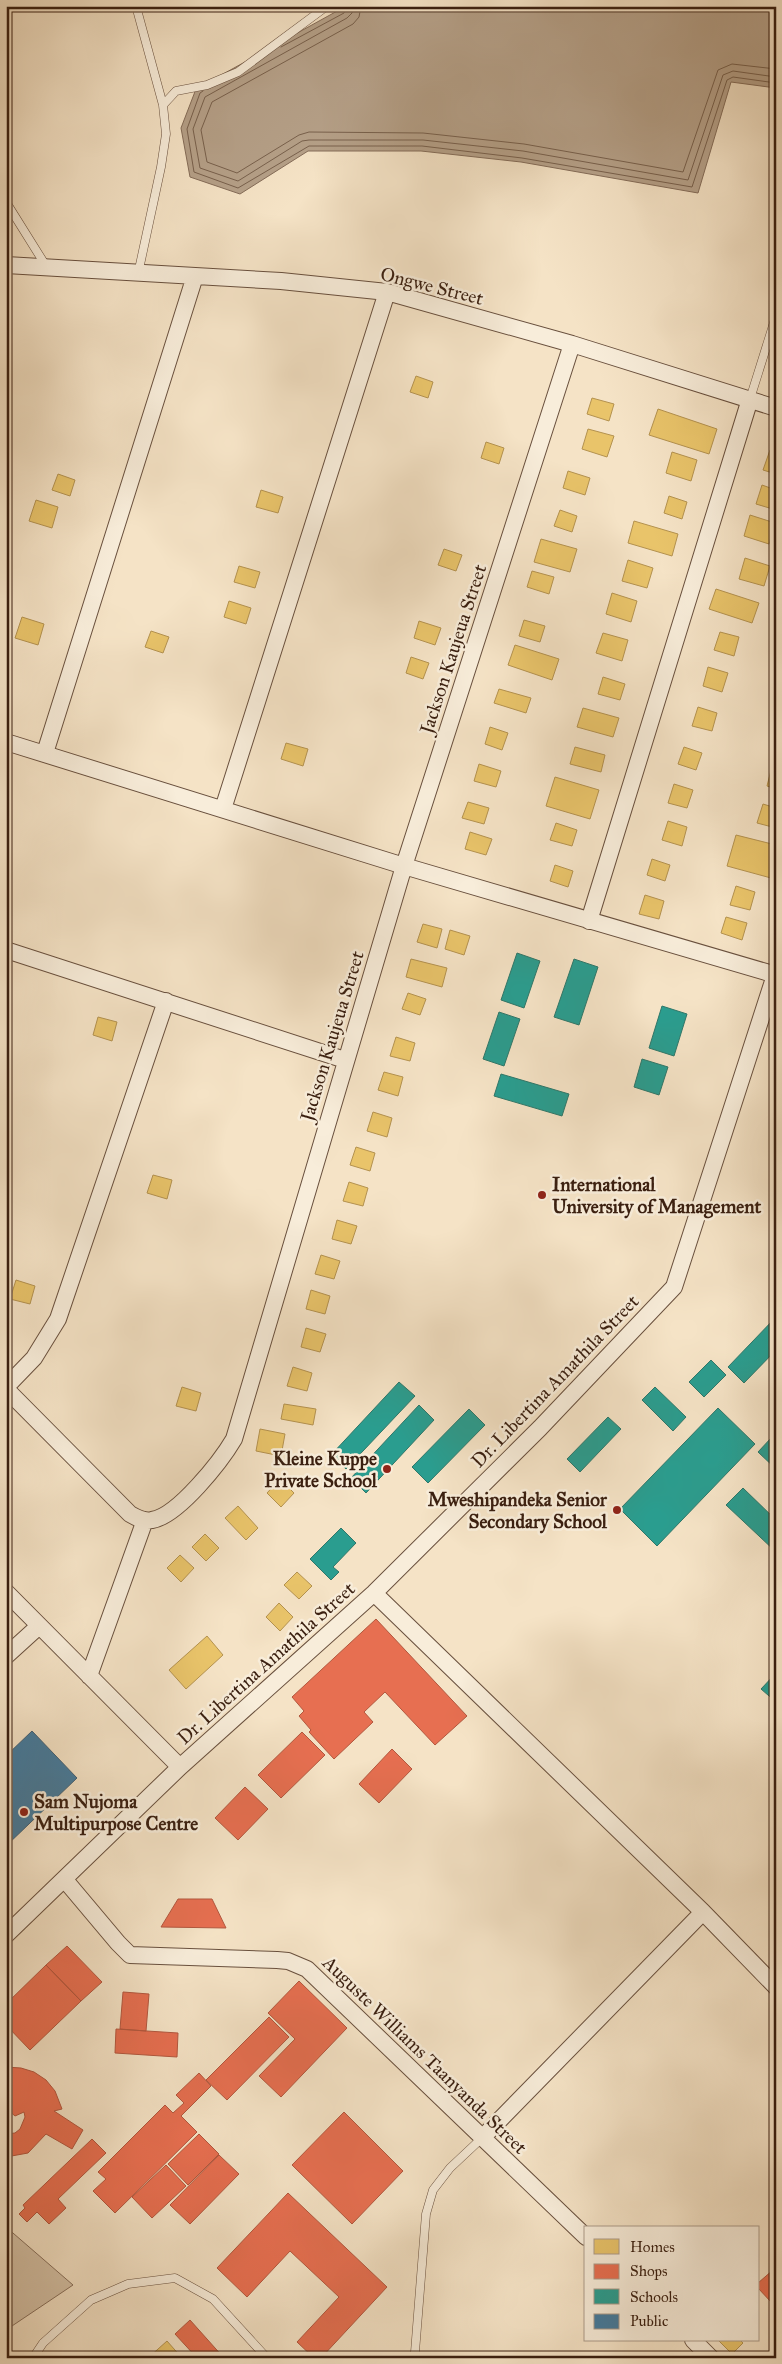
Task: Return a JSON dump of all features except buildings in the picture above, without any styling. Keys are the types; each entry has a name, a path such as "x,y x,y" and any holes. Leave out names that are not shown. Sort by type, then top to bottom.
{"street":[{"name":"Ongwe Street","path":"6,265 281,282 387,292 572,344 776,408"},
{"path":"45,753 195,276"},
{"path":"223,809 387,292"},
{"name":"Jackson Kaujeua Street","path":"145,1520 162,1518 172,1511 222,1461 234,1439 404,866 572,344"},
{"path":"589,921 750,399"},
{"path":"6,742 404,866 775,974"},
{"path":"6,950 345,1060"},
{"name":"Dr. Libertina Amathila Street","path":"6,1935 180,1767 374,1593 540,1428 674,1287 775,974"},
{"path":"89,1676 145,1520 130,1514 6,1388 34,1358 58,1319 166,1001"},
{"path":"6,1592 180,1767"},
{"path":"374,1593 703,1912 776,1986"},
{"path":"6,1656 39,1626"},
{"name":"Auguste Williams Taanyanda Street","path":"65,1880 118,1944 130,1955 277,1960 288,1961 307,1969 584,2236"},
{"path":"482,2138 703,1912"},
{"path":"695,2342 711,2358"}],"lane":[{"path":"136,6 163,105 166,134 161,167 138,274"},
{"path":"163,105 176,91 207,85 238,72 327,6"},
{"path":"6,202 47,268"},
{"path":"750,399 776,316"},
{"path":"412,2358 415,2352 426,2214 433,2190 450,2168 482,2138"},
{"path":"33,2358 43,2343 91,2300 128,2284 175,2278 213,2299 267,2358"}],"shaded area":[{"path":"6,2227 73,2285 6,2330"}],"water":[{"path":"351,6 776,6 776,88 731,82 698,193 521,162 421,151 308,151 240,194 190,177 181,128 196,89 339,10"}],"place":[{"name":"International University of Management","path":"542,1195"},
{"name":"Kleine Kuppe Private School","path":"387,1469"},
{"name":"Mweshipandeka Senior Secondary School","path":"617,1510"},
{"name":"Sam Nujoma Multipurpose Centre","path":"24,1812"}]}
